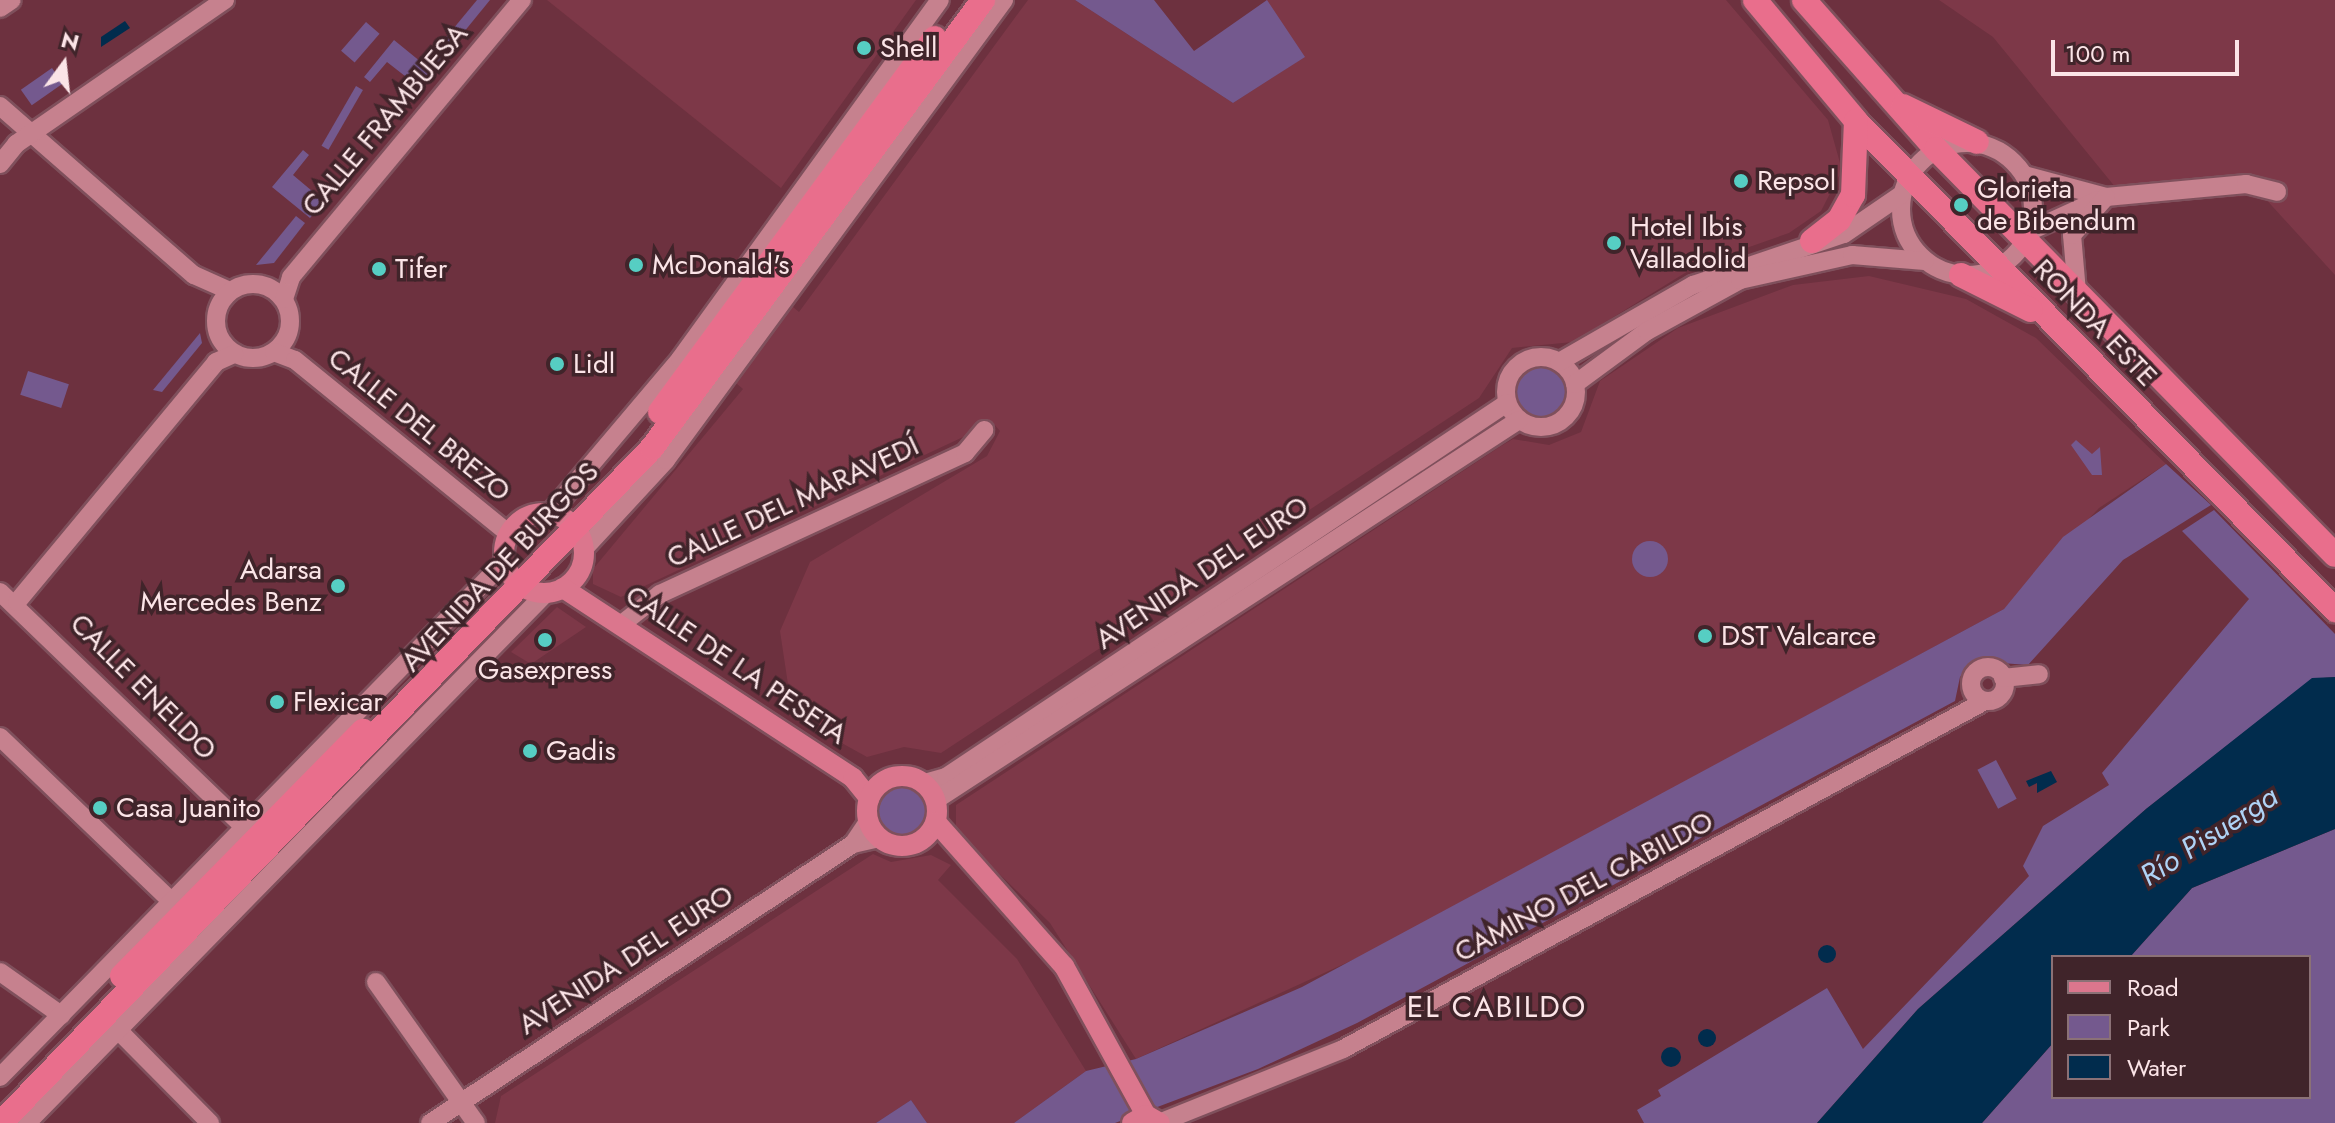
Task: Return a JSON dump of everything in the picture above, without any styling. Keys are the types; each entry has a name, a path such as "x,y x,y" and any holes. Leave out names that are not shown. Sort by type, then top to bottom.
{"highway":[{"name":"AVENIDA DE BURGOS","path":"570,528 703,386 776,271 963,0"},
{"name":"AVENIDA DE BURGOS","path":"800,237 913,97 983,0"},
{"name":"RONDA ESTE","path":"1755,0 1905,185 1998,267 2335,610"},
{"name":"RONDA ESTE","path":"1804,0 1936,149 2027,236 2078,295 2335,555"},
{"path":"1893,102 1977,142"},
{"path":"1812,241 1839,220 1853,195 1856,121"},
{"name":"AVENIDA DE BURGOS","path":"17,1108 144,953 260,835 299,808 380,737 538,580 570,528 700,360 776,271"},
{"path":"1961,275 2044,316"},
{"name":"AVENIDA DE BURGOS","path":"299,808 538,580"},
{"name":"AVENIDA DE BURGOS","path":"1,1123 260,835"}],"main road":[{"path":"524,518 570,528 538,580 509,534 524,518"},
{"name":"CALLE DE LA PESETA","path":"538,580 588,598 873,791"},
{"path":"931,829 902,846 874,830 873,791 899,775 930,792 931,829 948,843 1064,966 1152,1118"}],"street":[{"path":"0,8 12,0"},
{"path":"0,164 27,136 225,0"},
{"name":"CALLE FRAMBUESA","path":"284,299 291,277 522,0"},
{"name":"AVENIDA DE BURGOS","path":"570,528 642,404 940,0"},
{"path":"952,42 1002,0"},
{"name":"AVENIDA DE BURGOS","path":"570,528 684,434 1002,0"},
{"path":"876,175 913,97"},
{"path":"0,106 27,136 209,286 230,291 268,287 284,299 290,316 280,347 257,359 228,348"},
{"path":"1559,362 1693,285 1812,241 1844,234 1905,185 1936,149 1977,142 2003,153 2024,175 2033,208 2027,236"},
{"path":"2024,175 2106,197 2246,184 2277,192"},
{"path":"1905,185 1902,226 1925,261"},
{"path":"798,195 800,237 816,246 831,236"},
{"path":"1575,384 1559,362 1537,357 1520,363 1507,382 1507,403 1519,420 1538,427 1563,419 1575,384 1647,331 1740,280 1852,255 1925,261 1961,275 1998,267 2027,236 2106,197"},
{"path":"2078,295 2072,235 2106,197"},
{"path":"742,272 776,271 777,306"},
{"name":"CALLE FRAMBUESA","path":"268,287 291,277"},
{"path":"209,286 228,348"},
{"path":"218,309 230,291"},
{"name":"CALLE DEL BREZO","path":"280,347 509,534"},
{"path":"17,602 228,348"},
{"path":"642,404 700,360"},
{"path":"684,434 703,386"},
{"name":"AVENIDA DEL EURO","path":"930,792 946,777 1507,403"},
{"name":"AVENIDA DEL EURO","path":"930,792 1519,420"},
{"name":"CALLE DEL MARAVEDÍ","path":"623,623 660,594 965,453 984,430"},
{"name":"AVENIDA DE BURGOS","path":"17,1108 82,1067 447,693 538,580"},
{"name":"AVENIDA DE BURGOS","path":"260,835 360,707 538,580"},
{"name":"CALLE ENELDO","path":"0,592 17,602 260,835"},
{"path":"2007,679 1999,697 1978,695 1985,668 2007,679 2039,674"},
{"path":"380,737 393,736 447,693"},
{"name":"CAMINO DEL CABILDO","path":"1152,1118 1343,1049 1964,712 1978,695"},
{"path":"341,802 316,819 299,808 297,781 360,707"},
{"path":"0,737 176,896"},
{"name":"AVENIDA DEL EURO","path":"430,1123 874,830"},
{"path":"0,1077 230,841 260,835 277,856 206,939"},
{"path":"144,953 176,896"},
{"path":"0,972 61,1015"},
{"path":"376,982 476,1123"},
{"path":"118,1030 210,1123"}],"shaded area":[{"path":"547,0 916,0 781,188"},
{"path":"1028,0 1075,0 1233,103 1304,57 1266,0 1726,0 1828,120 1842,170 1821,211 1789,233 1698,265 1573,342 1512,348 1479,398 941,753 904,747 867,757 829,736 789,691 780,631 810,562 987,456 1000,431 993,423 621,597 593,584 593,569 743,389 730,378 786,301 799,312"},
{"path":"1939,0 2335,0 2335,275 2262,195 2129,204 1993,37"},
{"path":"1869,276 1966,299 2036,338 2166,464 2099,508 2004,609 1370,952 1136,1059 1050,923 956,832 956,805 1501,446 1513,439 1549,445 1581,432 1600,381 1678,328 1793,285"},
{"name":"Gasexpress","path":"557,607 586,627 531,664 511,652"},
{"path":"873,854 891,862 931,855 951,865 938,880 1017,959 1086,1071 1014,1123 927,1123 911,1100 876,1123 495,1123 501,1096"}],"green space":[{"path":"477,0 490,0 437,65 429,58"},
{"path":"1075,0 1154,0 1194,51 1267,0 1305,57 1233,103"},
{"path":"366,22 380,34 355,62 341,51"},
{"path":"394,40 432,71 419,87 387,62 370,82 364,77"},
{"path":"52,68 63,84 32,105 21,90"},
{"path":"356,86 363,90 328,150 322,146"},
{"path":"303,150 309,155 293,175 324,201 310,218 272,187"},
{"path":"296,216 305,223 274,263 256,265"},
{"path":"200,333 202,343 162,392 153,390"},
{"path":"1542,364 1561,372 1569,391 1561,410 1542,418 1523,410 1515,391 1523,372"},
{"path":"28,371 69,384 61,408 20,395"},
{"path":"2076,440 2092,454 2100,447 2102,475 2092,475 2071,445"},
{"path":"2166,464 2211,505 2123,560 2028,665 1975,661 1960,677 1955,701 1357,1023 1258,1069 1115,1123 1014,1123 1086,1071 1136,1059 1302,987 2004,609 2063,537"},
{"path":"2214,510 2335,634 2335,677 2312,679 2146,809 1918,1009 1817,1123 1644,1123 1637,1110 1661,1096 1658,1090 1827,988 1863,1049 2029,876 2023,866 2043,826 2109,785 2102,773 2249,599 2182,531"},
{"path":"1650,541 1663,546 1668,559 1663,572 1650,577 1637,572 1632,559 1637,546"},
{"path":"511,612 516,617 432,693"},
{"path":"1996,760 2017,799 1998,809 1977,770"},
{"path":"903,786 921,794 929,812 921,830 903,838 885,830 877,812 885,794"},
{"path":"2335,829 2335,1123 1982,1123 2051,1045 2051,1099 2311,1099 2311,955 2132,955 2192,888"},
{"path":"911,1100 927,1123 876,1123"}],"water":[{"path":"125,21 130,28 101,47 101,37"},
{"name":"Río Pisuerga","path":"2335,677 2335,829 2192,888 2132,955 2051,955 2051,1045 1982,1123 1817,1123 1918,1009 2146,809 2312,678"},
{"path":"2051,771 2057,782 2037,793 2037,783 2029,787 2026,781"},
{"path":"1823,945 1831,945 1836,954 1834,961 1823,963 1818,958 1818,950"},
{"path":"1707,1029 1716,1038 1707,1047 1698,1038"},
{"path":"1667,1047 1675,1047 1681,1057 1675,1067 1667,1067 1661,1061 1661,1053"}],"place":[{"name":"Shell","path":"864,48"},
{"name":"Repsol","path":"1741,181"},
{"name":"Glorieta de Bibendum","path":"1961,205"},
{"name":"Hotel Ibis Valladolid","path":"1614,243"},
{"name":"McDonald's","path":"636,265"},
{"name":"Tifer","path":"379,269"},
{"name":"Lidl","path":"557,364"},
{"name":"Adarsa Mercedes Benz","path":"338,586"},
{"name":"DST Valcarce","path":"1705,636"},
{"name":"Gasexpress","path":"545,640"},
{"name":"Flexicar","path":"277,702"},
{"name":"Gadis","path":"530,751"},
{"name":"Casa Juanito","path":"100,808"}],"district":[{"name":"EL CABILDO","path":"1497,1007"}]}
